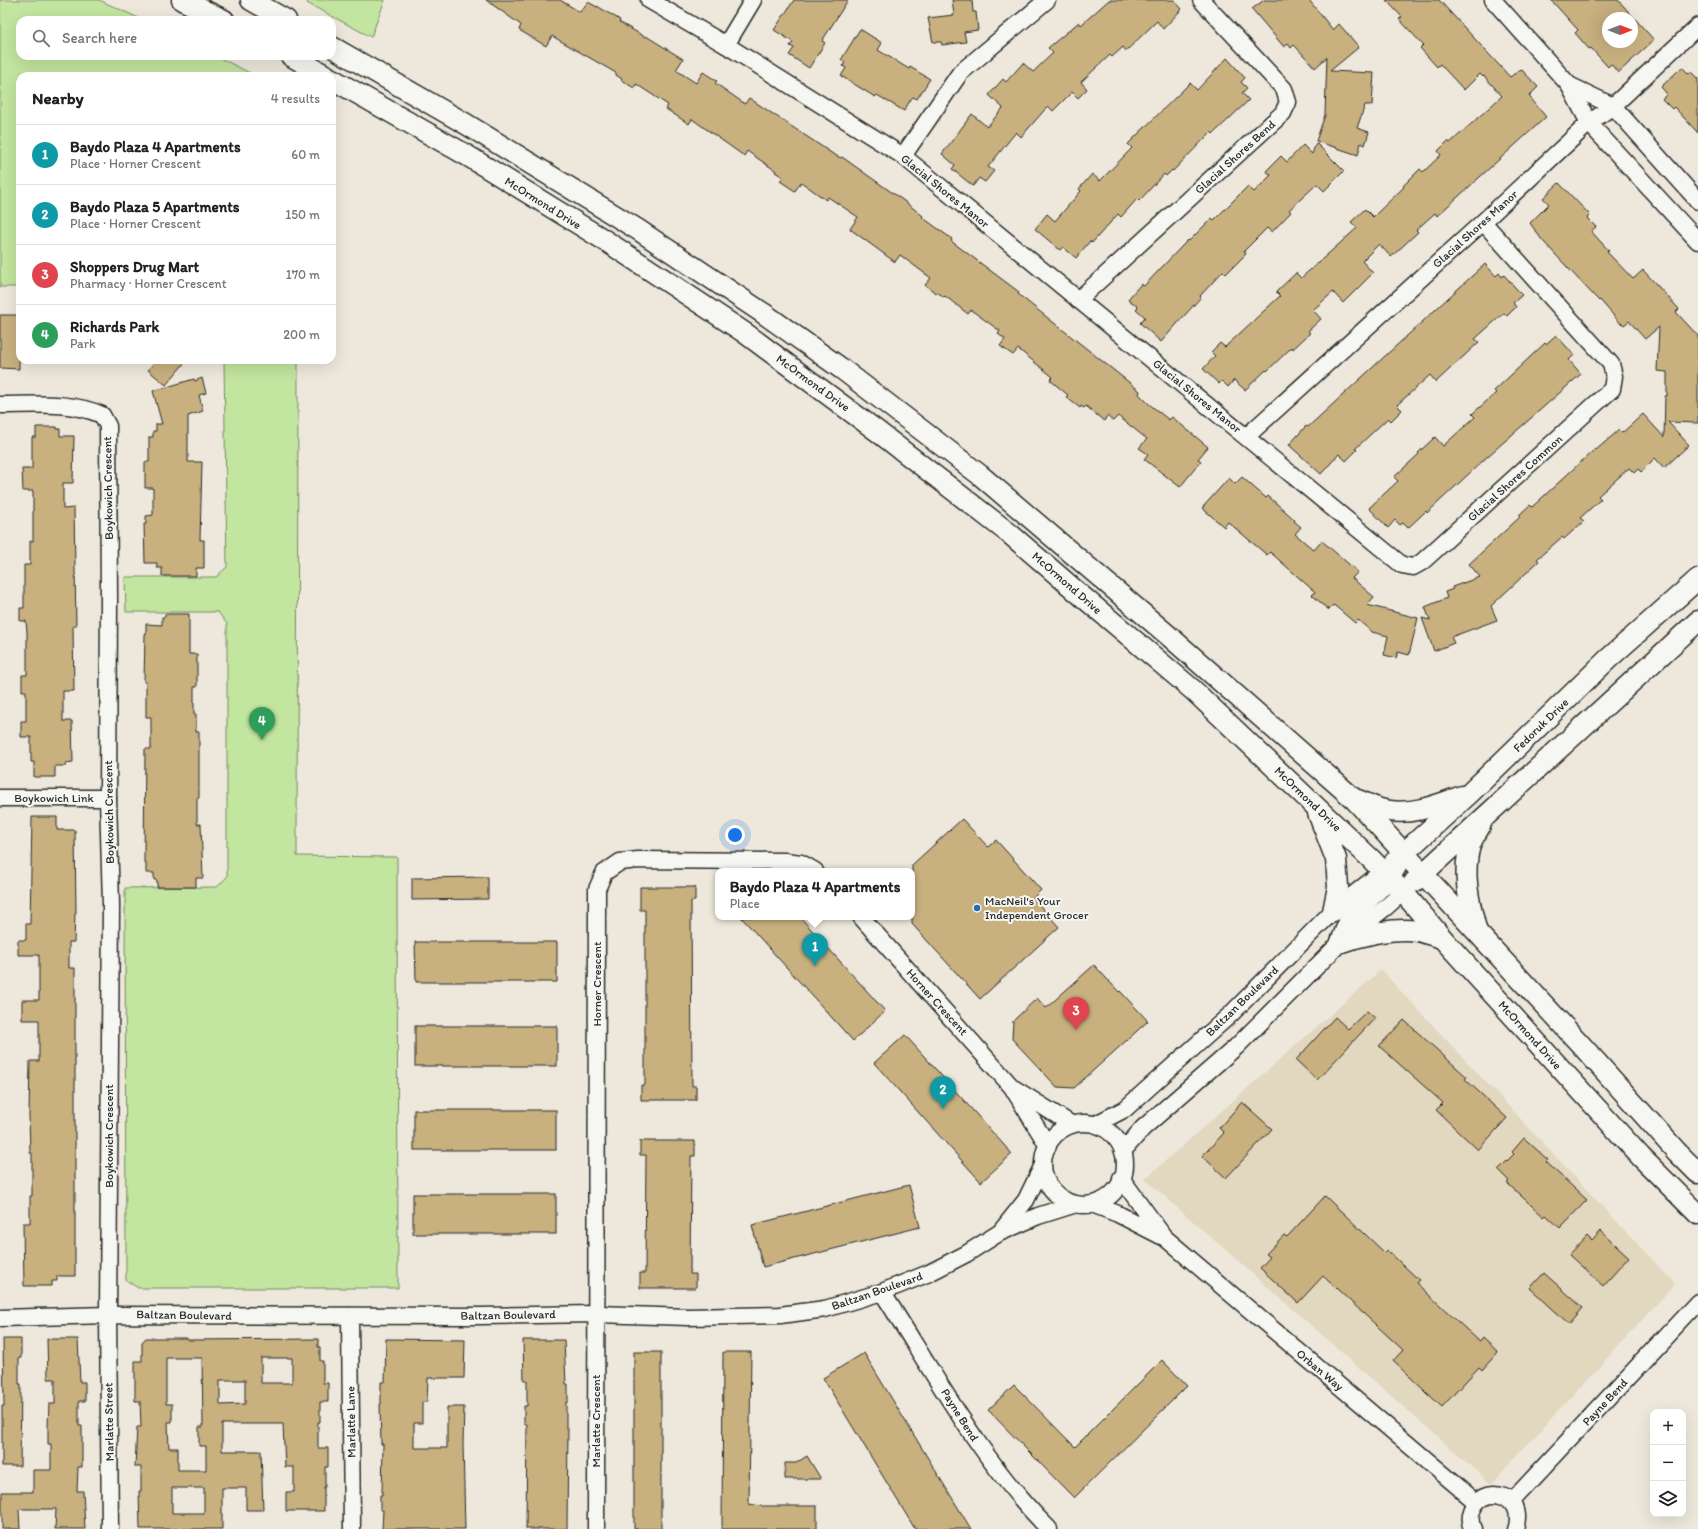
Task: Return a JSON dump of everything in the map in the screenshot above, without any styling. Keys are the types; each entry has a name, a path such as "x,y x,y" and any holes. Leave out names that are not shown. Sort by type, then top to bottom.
{"main road":[{"path":"182,0 216,16"},
{"path":"251,0 279,16"},
{"path":"336,49 466,124 637,229 763,314 842,370 980,475 1163,631 1354,799 1476,929 1677,1152 1698,1173"},
{"path":"298,60 320,72"},
{"name":"McOrmond Drive","path":"336,81 468,156 606,241 745,333 878,431 1010,534 1187,685 1386,875 1641,1156 1698,1214"},
{"name":"Fedoruk Drive","path":"1341,942 1351,916 1405,853 1469,794 1608,659 1698,579"},
{"path":"1403,892 1698,621"},
{"path":"1354,799 1384,810 1411,811 1424,809 1469,794"},
{"path":"1316,807 1336,859 1338,887 1333,912"},
{"path":"1476,929 1468,899 1468,859 1470,845 1484,817"},
{"path":"1341,942 1379,932 1395,931 1419,932 1442,938"}],"street":[{"name":"Glacial Shores Manor","path":"649,0 726,45 903,156 1078,300 1247,436 1483,222 1589,123 1613,106 1698,26"},
{"path":"726,45 753,0"},
{"name":"Glacial Shores Bend","path":"1078,300 1283,113 1288,102 1284,89 1202,0"},
{"path":"1493,0 1569,85 1589,123 1698,241"},
{"path":"903,156 960,73 1042,1"},
{"path":"1569,85 1613,106 1698,201"},
{"name":"Glacial Shores Common","path":"1247,436 1402,565 1413,567 1422,562 1612,389 1614,376 1611,364 1483,222"},
{"name":"Boykowich Crescent","path":"0,405 72,405 83,407 102,414 108,426 108,798 111,913 108,1314"},
{"name":"Boykowich Link","path":"0,798 108,798"},
{"name":"Horner Crescent","path":"597,1314 597,889 604,873 620,862 638,860 785,861 801,863 810,868"},
{"name":"Baltzan Boulevard","path":"1096,1124 1125,1109 1231,1014 1333,912 1386,875"},
{"path":"1123,1151 1143,1128 1236,1047 1341,942 1386,908 1403,892"},
{"name":"Horner Crescent","path":"864,920 1012,1087 1048,1146"},
{"name":"Horner Crescent","path":"1012,1087 1071,1124"},
{"path":"1083,1122 1096,1124 1108,1130 1117,1139 1123,1151 1125,1168 1119,1184 1108,1197 1092,1204 1076,1204 1063,1200 1053,1191 1046,1180 1042,1167 1044,1153 1060,1130 1071,1124 1083,1122"},
{"name":"Baltzan Boulevard","path":"999,1233 1026,1200 1042,1167"},
{"name":"Orban Way","path":"1121,1178 1164,1237 1476,1502"},
{"name":"Baltzan Boulevard","path":"0,1318 108,1314 350,1316 597,1314 688,1317 780,1315 825,1309 882,1292 929,1273 966,1254 999,1233 1038,1216 1076,1204"},
{"name":"Orban Way","path":"1092,1204 1118,1214 1164,1237"},
{"name":"Payne Bend","path":"882,1292 980,1447 1027,1508 1049,1529"},
{"name":"Payne Bend","path":"1512,1501 1698,1302"},
{"name":"Marlatte Street","path":"108,1314 110,1529"},
{"name":"Marlatte Crescent","path":"596,1529 597,1314"},
{"name":"Marlatte Lane","path":"350,1316 352,1529"},
{"path":"1473,1529 1470,1516 1473,1506 1481,1498 1491,1494 1502,1495 1512,1501 1517,1509 1518,1520 1515,1529"}],"shaded area":[{"path":"1381,970 1675,1284 1491,1484 1145,1179"}],"green space":[{"path":"0,0 99,0 134,16 16,16 16,60 224,60 248,72 16,72 16,287 0,287"},
{"path":"308,0 385,0 371,37 336,18 336,16 331,16 307,3"},
{"path":"224,364 298,364 297,856 397,857 398,1288 138,1288 126,1280 125,888 217,887 227,877 227,624 218,612 126,612 125,577 216,577 227,567"}],"building":[{"path":"486,0 560,0 580,12 588,2 620,20 619,22 645,37 646,36 683,59 676,70 696,83 703,72 717,81 715,83 745,104 749,98 833,154 841,158 842,157 904,201 923,216 922,217 952,239 951,241 1019,292 1018,294 1140,391 1139,394 1149,404 1169,420 1172,417 1208,447 1198,459 1201,461 1180,487 1144,459 1148,454 1139,448 1147,439 1118,416 1113,421 1107,416 1104,421 1086,406 1084,408 1081,406 1080,408 1066,397 1068,395 1050,380 1053,377 1018,349 1013,355 1000,346 1005,339 998,334 1000,331 971,310 968,314 945,296 944,297 937,292 936,293 925,285 931,278 900,255 895,262 850,229 858,217 828,197 826,200 801,182 795,191 780,181 783,177 775,172 776,171 747,151 744,156 692,119 689,124 666,109 668,105 636,84 634,88 621,80 622,79 616,75 616,73 552,36 546,46 519,30 521,25"},
{"path":"794,0 848,0 822,41 825,43 809,68 789,55 794,48 790,46 793,42 774,30"},
{"path":"952,0 972,0 973,12 976,12 978,30 964,32 966,42 942,45 941,42 933,42 928,18 954,15"},
{"path":"1109,0 1174,0 1182,9 1163,29 1157,21 1126,51 1123,47 1112,57 1110,55 1081,82 1087,89 1078,98 1072,92 1053,111 1048,106 1021,137 1016,132 988,167 994,171 985,182 979,178 973,186 952,169 955,165 942,154 972,114 987,127 1003,108 989,95 1003,79 1006,82 1023,63 1033,72 1053,53 1048,48 1079,22 1081,25"},
{"path":"1264,0 1309,0 1333,30 1339,24 1359,47 1330,71 1374,73 1372,105 1365,105 1357,128 1369,132 1365,145 1361,143 1358,155 1316,141 1325,115 1327,57 1315,68 1294,45 1291,48 1288,44 1284,47 1252,9"},
{"path":"1386,0 1439,0 1510,77 1521,69 1538,87 1529,96 1546,117 1437,216 1435,213 1416,230 1418,232 1391,257 1379,244 1362,261 1373,273 1343,303 1333,292 1313,310 1321,319 1308,331 1310,333 1293,349 1292,347 1245,390 1234,380 1228,387 1222,381 1219,384 1203,369 1215,356 1211,352 1220,343 1225,347 1280,296 1276,292 1296,273 1301,278 1357,228 1351,222 1365,209 1373,217 1420,169 1423,172 1441,155 1438,151 1448,141 1450,143 1502,96 1484,76 1483,77 1480,74 1464,90 1440,64 1437,67 1420,48 1423,45 1399,19 1402,17"},
{"path":"1551,0 1618,0 1629,12 1602,12 1602,48 1638,48 1638,22 1654,40 1618,73 1611,64 1608,67 1575,33 1578,30"},
{"path":"860,29 882,43 878,50 909,69 910,67 930,79 917,99 913,97 904,111 877,95 875,97 841,76 846,68 843,66 845,62 841,60"},
{"path":"1227,58 1245,78 1241,82 1247,88 1242,93 1249,100 1213,134 1211,132 1173,171 1172,170 1166,176 1164,174 1139,201 1137,199 1121,217 1118,214 1092,243 1090,241 1076,258 1063,247 1060,250 1035,229 1047,214 1055,221 1081,191 1079,189 1092,174 1100,181 1132,148 1128,144 1190,83 1197,90"},
{"path":"1682,67 1689,74 1691,72 1698,79 1698,133 1674,107 1672,109 1662,99 1667,94 1661,87"},
{"path":"1316,143 1344,171 1324,191 1317,184 1289,210 1291,212 1272,232 1267,228 1244,251 1246,254 1226,274 1223,271 1161,342 1140,323 1145,317 1136,309 1138,307 1128,299 1141,284 1144,286 1188,240 1189,241 1212,218 1214,220 1248,186 1254,192 1271,175 1266,171 1281,156 1287,162 1303,145 1312,154"},
{"path":"1559,183 1590,215 1587,218 1596,227 1591,231 1609,251 1607,252 1633,279 1643,270 1679,309 1676,312 1698,336 1698,423 1668,422 1689,445 1664,468 1655,458 1641,472 1638,469 1634,473 1629,468 1598,496 1601,499 1580,518 1584,521 1564,539 1562,537 1537,559 1539,561 1491,606 1497,620 1451,637 1454,643 1434,651 1422,618 1430,620 1425,607 1447,598 1445,592 1453,589 1452,587 1480,577 1469,564 1521,516 1519,515 1530,505 1532,507 1595,449 1596,450 1619,430 1622,433 1643,414 1664,437 1667,372 1657,371 1659,327 1645,339 1629,321 1624,325 1622,323 1621,324 1542,240 1530,223 1549,204 1543,198"},
{"path":"1485,264 1496,276 1499,273 1502,277 1504,275 1522,295 1513,303 1516,307 1507,316 1504,313 1475,339 1479,342 1436,382 1430,375 1397,405 1402,410 1391,421 1388,418 1355,449 1357,450 1346,461 1339,454 1321,474 1289,445 1306,426 1308,427"},
{"path":"0,315 16,315 16,364 19,364 19,369 0,368"},
{"path":"1556,335 1574,355 1569,360 1581,374 1488,456 1427,513 1426,511 1408,528 1403,523 1400,525 1395,520 1388,528 1369,508 1398,481 1394,477 1435,437 1443,446 1475,417 1472,414 1496,393 1494,391 1545,343 1546,344"},
{"path":"153,364 184,364 166,385 148,370"},
{"path":"202,378 206,393 199,395 203,411 188,416 188,462 202,462 200,540 204,540 204,568 196,568 196,576 162,576 162,568 157,568 157,563 145,563 144,524 146,524 146,516 153,515 153,488 145,488 145,462 149,462 149,437 153,437 153,431 156,431 156,424 162,424 153,391"},
{"path":"36,427 57,427 57,429 60,429 60,436 74,436 73,483 63,483 63,509 74,508 76,626 73,626 74,691 63,691 63,721 72,721 73,762 66,763 66,766 55,766 55,777 34,777 34,762 31,762 31,737 21,737 21,721 26,721 26,691 22,691 22,675 27,675 27,632 26,621 20,621 20,608 24,608 24,565 30,565 30,541 33,541 33,491 23,491 22,469 32,469 32,437 36,437"},
{"path":"1242,477 1266,498 1268,496 1295,520 1294,521 1301,527 1295,534 1314,550 1322,541 1358,572 1352,578 1374,597 1367,605 1418,618 1409,655 1398,652 1396,658 1384,655 1388,636 1372,632 1358,620 1355,623 1333,605 1329,610 1312,595 1315,592 1270,552 1267,555 1228,522 1224,527 1202,508 1229,478 1235,484"},
{"path":"165,614 189,614 189,654 197,654 197,687 194,687 194,714 196,714 196,732 199,732 199,798 197,798 197,824 201,824 203,878 196,878 196,887 157,887 157,880 154,880 154,873 146,873 146,862 144,862 145,749 151,749 151,717 146,717 146,682 144,682 145,634 146,624 162,625 162,617 165,617"},
{"path":"32,817 57,817 57,830 75,830 76,913 74,942 69,942 69,968 75,968 75,1276 57,1276 57,1281 52,1281 52,1286 24,1286 23,1223 30,1223 30,1196 32,1196 32,1153 30,1153 29,1116 30,1061 39,1061 39,1020 22,1020 22,1000 39,1000 39,955 18,955 18,940 26,940 26,924 30,924"},
{"name":"MacNeil's Your Independent Grocer","path":"962,819 988,847 996,840 1041,890 1033,898 1059,927 980,999 912,924 912,920 915,920 915,868 912,868 912,865"},
{"path":"488,877 488,899 412,900 412,878"},
{"path":"640,887 695,887 695,901 691,901 692,1086 696,1086 696,1100 641,1100 641,1085 645,1085 645,910 640,910"},
{"path":"744,920 803,920 885,1011 853,1041"},
{"path":"415,942 557,942 557,982 416,982"},
{"path":"1094,965 1148,1021 1074,1088 1057,1087 1012,1039 1013,1021 1037,998 1046,1008"},
{"path":"1367,1011 1375,1018 1317,1080 1296,1060 1335,1017 1348,1029"},
{"path":"1404,1020 1467,1077 1465,1079 1507,1118 1478,1150 1436,1110 1443,1103 1379,1046"},
{"path":"415,1026 557,1026 557,1066 415,1066"},
{"path":"905,1035 1012,1154 981,1182 874,1063"},
{"path":"1242,1102 1272,1129 1226,1178 1202,1156 1224,1133 1219,1128"},
{"path":"414,1110 556,1110 556,1150 414,1150"},
{"path":"1524,1138 1548,1160 1546,1162 1587,1200 1560,1228 1546,1215 1544,1217 1507,1183 1509,1181 1498,1170 1514,1154 1512,1152"},
{"path":"640,1141 695,1141 695,1156 691,1156 690,1274 696,1274 696,1288 640,1288 640,1273 645,1273 646,1155 640,1155"},
{"path":"909,1185 920,1227 763,1267 752,1225"},
{"path":"413,1194 556,1194 556,1234 413,1234"},
{"path":"1325,1196 1385,1253 1387,1250 1419,1280 1416,1283 1480,1342 1483,1338 1498,1352 1482,1370 1479,1367 1442,1407 1393,1361 1403,1350 1323,1276 1298,1303 1260,1268 1270,1257 1266,1254 1284,1235 1287,1237"},
{"path":"1601,1231 1629,1257 1603,1286 1569,1255 1587,1236 1592,1241"},
{"path":"1544,1273 1583,1308 1569,1324 1530,1288"},
{"path":"146,1338 187,1338 187,1340 318,1339 318,1347 320,1347 320,1361 323,1361 323,1383 328,1383 328,1402 320,1402 320,1422 318,1422 318,1448 328,1448 328,1467 325,1467 324,1511 286,1511 286,1492 294,1492 294,1467 285,1467 283,1424 222,1424 222,1451 261,1451 263,1510 246,1510 246,1488 222,1488 222,1529 140,1529 139,1491 141,1491 141,1467 135,1467 137,1427 141,1427 140,1401 135,1401 135,1361 142,1361 142,1342","holes":["166,1358 202,1358 203,1427 199,1427 199,1446 206,1446 206,1470 178,1470 178,1448 169,1448 168,1422 172,1422 172,1404 166,1404","261,1358 292,1358 292,1383 261,1383","220,1380 245,1380 245,1404 220,1405","172,1488 204,1488 204,1513 172,1513"]},
{"path":"3,1339 21,1339 21,1358 19,1358 19,1384 21,1384 20,1466 2,1466 2,1406 4,1406"},
{"path":"47,1339 78,1339 80,1382 85,1382 85,1401 79,1401 79,1426 82,1426 82,1467 78,1467 77,1491 83,1491 85,1529 55,1529 56,1509 22,1509 19,1510 20,1529 2,1529 2,1492 33,1492 33,1470 51,1470 51,1444 48,1444 48,1426 49,1404 55,1404 55,1379 48,1379"},
{"path":"386,1339 465,1340 464,1378 428,1378 427,1402 422,1402 422,1423 414,1423 414,1448 447,1448 447,1407 464,1407 463,1444 465,1529 382,1529 383,1510 380,1510 380,1495 382,1495 383,1444 381,1444 380,1404 381,1382 385,1382"},
{"path":"523,1340 564,1340 566,1384 568,1384 568,1402 566,1402 566,1428 568,1428 567,1529 526,1529 527,1424 524,1424 524,1406 527,1406 527,1380 524,1380"},
{"path":"634,1352 661,1352 661,1529 634,1529"},
{"path":"723,1352 751,1352 749,1504 761,1506 817,1506 817,1529 722,1529"},
{"path":"864,1353 971,1529 915,1529 823,1378"},
{"path":"1162,1360 1187,1386 1074,1498 988,1410 1014,1385 1075,1447"},
{"path":"807,1456 821,1479 785,1479 785,1463 796,1463"}],"place":[{"name":"Richards Park","path":"262,740"},
{"name":"MacNeil's Your Independent Grocer","path":"977,908"},
{"name":"Baydo Plaza 4 Apartments","path":"815,966"},
{"name":"Shoppers Drug Mart","path":"1076,1030"},
{"name":"Baydo Plaza 5 Apartments","path":"943,1109"}]}
